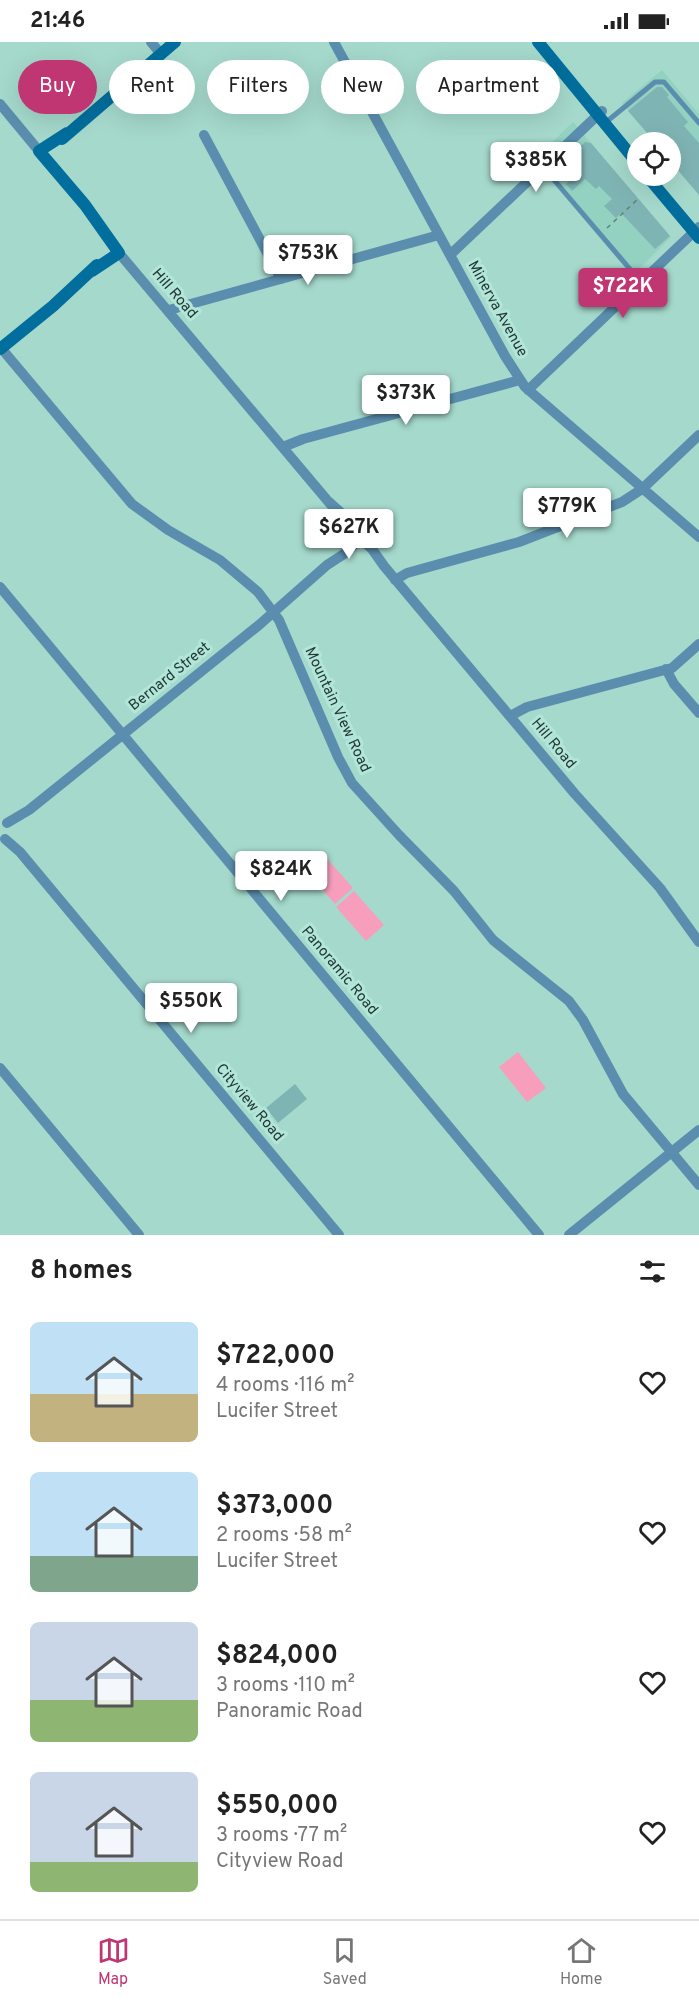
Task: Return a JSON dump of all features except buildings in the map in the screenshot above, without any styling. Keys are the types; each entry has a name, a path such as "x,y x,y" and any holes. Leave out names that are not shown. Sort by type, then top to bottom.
{"street":[{"path":"151,42 161,54"},
{"path":"42,154 175,42"},
{"name":"Minerva Avenue","path":"334,42 520,380 528,390 699,537"},
{"path":"538,42 627,150"},
{"name":"Hill Road","path":"0,104 85,205 116,249 328,501 348,519 354,540 372,549 395,580 575,794 660,888 699,942"},
{"path":"603,118 627,142"},
{"path":"450,255 543,167 603,118"},
{"path":"204,135 281,279"},
{"path":"656,186 698,231"},
{"path":"664,186 698,231"},
{"path":"528,390 698,231"},
{"path":"169,310 439,235"},
{"path":"0,348 44,313 116,249"},
{"name":"Mountain View Road","path":"0,348 132,504 168,530 207,550 252,586 273,612 283,630 338,757 352,783 441,878 493,940 569,1001 583,1020 623,1094 699,1185"},
{"path":"283,447 303,439 520,380"},
{"path":"395,580 407,573 535,536 622,502 642,489 699,435"},
{"name":"Bernard Street","path":"4,831 273,612 354,540"},
{"name":"Panoramic Road","path":"0,587 539,1235"},
{"path":"510,716 527,706 666,669 676,665 699,644"},
{"path":"666,669 675,684 699,713"},
{"name":"Cityview Road","path":"4,831 339,1235"},
{"path":"0,1068 139,1235"},
{"path":"569,1235 699,1130"}],"lane":[{"path":"603,118 655,82 664,82 699,123"},
{"path":"543,167 641,282"}],"path":[{"path":"600,235 639,198"}],"shaded area":[{"path":"662,70 699,114 699,195 681,173 681,132 647,132 622,103"},
{"path":"573,122 671,237 632,276 534,160"},
{"path":"323,854 353,888 335,904 305,870"},
{"path":"354,891 384,925 366,941 336,907"},
{"path":"518,1052 546,1088 527,1102 499,1067"}]}
